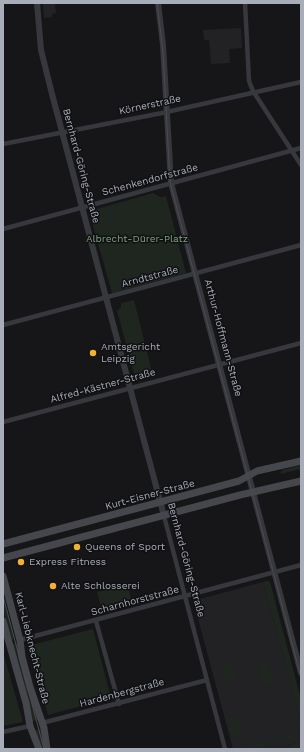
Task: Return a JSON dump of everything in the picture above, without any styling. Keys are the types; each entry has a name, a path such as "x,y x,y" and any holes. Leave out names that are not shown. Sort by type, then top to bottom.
{"main road":[{"name":"Kurt-Eisner-Straße","path":"3,544 239,481 259,471 301,461"},
{"path":"3,558 301,481"},
{"name":"Karl-Liebknecht-Straße","path":"3,576 20,640 22,656 30,687 42,723 47,749"},
{"name":"Karl-Liebknecht-Straße","path":"3,621 5,642 25,696 30,726 39,749"}],"street":[{"name":"Bernhard-Göring-Straße","path":"37,3 41,50 81,208 225,749"},
{"name":"Arthur-Hoffmann-Straße","path":"158,3 163,46 171,183 274,572 299,656 301,673"},
{"path":"245,3 249,82 253,91 301,165"},
{"name":"Körnerstraße","path":"3,144 166,112 253,91 301,82"},
{"name":"Schenkendorfstraße","path":"3,229 301,148"},
{"name":"Arndtstraße","path":"3,324 106,298 301,245"},
{"name":"Alfred-Kästner-Straße","path":"3,422 301,343"},
{"name":"Scharnhorststraße","path":"20,640 301,565"},
{"path":"96,620 119,704"},
{"name":"Hardenbergstraße","path":"42,723 207,680"},
{"path":"3,732 30,726"}],"shaded area":[{"path":"43,3 55,3 56,13 52,14 52,17 44,18"},
{"path":"241,28 242,48 229,49 230,63 211,64 209,40 204,40 203,30"},
{"path":"263,582 301,721 301,742 274,749 233,749 194,604 196,600"}],"green space":[{"name":"Albrecht-Dürer-Platz","path":"153,193 160,197 166,196 186,273 112,293 90,215 97,209"},
{"path":"134,300 153,376 136,380 117,311 121,307 121,303"},
{"path":"301,465 301,469 280,474 282,470"},
{"path":"263,582 270,582 301,699 301,722"},
{"path":"127,583 132,603 102,611 97,592"},
{"path":"3,594 15,639 11,640 3,610"},
{"path":"93,629 111,698 48,715 28,646"},
{"path":"16,643 40,719 31,722 12,644"},
{"path":"3,652 23,722 3,726"},
{"path":"231,661 236,679 226,682 221,663"},
{"path":"262,662 269,671 272,671 275,682 263,686 257,663"},
{"path":"238,716 243,735 232,738 227,719"},
{"path":"42,728 45,749 40,749 33,731"},
{"path":"297,733 298,736 251,749 241,748"},
{"path":"301,742 301,749 274,749"}],"tram line":[{"path":"157,3 163,52 170,182 301,677"},
{"path":"3,596 44,749"}],"place":[{"name":"Amtsgericht Leipzig","path":"93,353"},
{"name":"Queens of Sport","path":"77,547"},
{"name":"Express Fitness","path":"21,562"},
{"name":"Alte Schlosserei","path":"53,586"}]}
